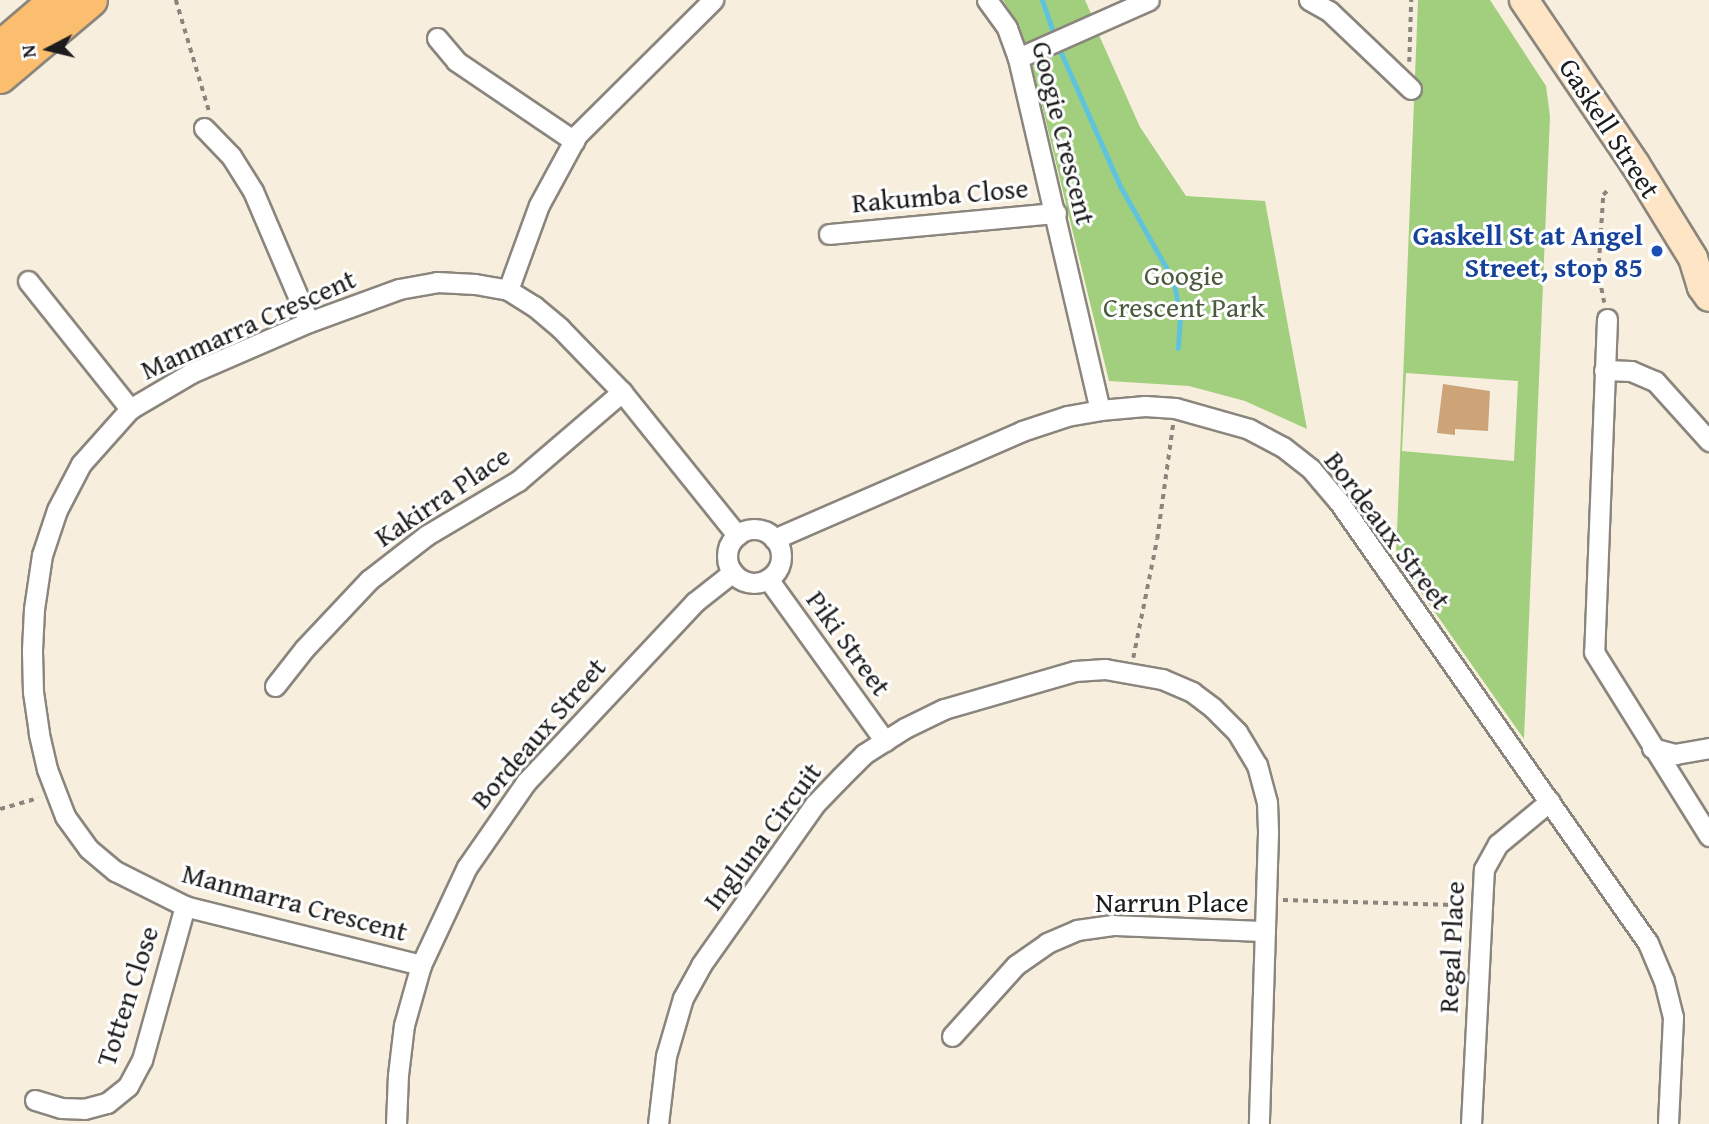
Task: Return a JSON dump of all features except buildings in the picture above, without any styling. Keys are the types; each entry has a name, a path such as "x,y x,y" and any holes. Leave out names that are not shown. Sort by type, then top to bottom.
{"main road":[{"path":"0,48 56,0"},
{"path":"0,77 91,0"}],"street":[{"path":"508,290 539,205 574,141 713,0"},
{"name":"Googie Crescent","path":"987,0 1007,28 1018,58 1100,410"},
{"path":"1018,58 1149,0"},
{"path":"1309,0 1329,11 1411,89"},
{"name":"Gaskell Street","path":"1524,0 1701,264 1702,287 1709,297"},
{"path":"437,38 456,61 574,141"},
{"path":"204,128 231,156 253,191 309,322"},
{"name":"Rakumba Close","path":"829,234 1056,213"},
{"path":"28,281 130,409"},
{"name":"Manmarra Crescent","path":"421,965 185,906 116,871 88,848 65,816 54,793 33,692 34,609 42,555 58,510 81,464 130,409 191,373 309,322 399,289 437,282 475,284 508,290 534,306 560,328 622,392 737,535"},
{"path":"1607,319 1594,652 1709,836"},
{"path":"1604,370 1631,371 1655,380 1709,441"},
{"name":"Kakirra Place","path":"275,686 304,649 369,580 427,535 518,481 622,392"},
{"name":"Bordeaux Street","path":"774,539 1022,431 1067,416 1100,410 1145,406 1175,408 1249,429 1283,447 1311,469 1339,502 1648,943 1664,981 1673,1017 1668,1124"},
{"path":"752,529 761,530 774,539 781,556 779,565 768,579 745,582 733,572 728,549 737,535 752,529"},
{"name":"Bordeaux Street","path":"396,1124 404,1025 421,965 467,867 526,782 695,602 733,572"},
{"name":"Piki Street","path":"768,579 885,741"},
{"name":"Ingluna Circuit","path":"658,1124 673,1027 683,998 701,965 815,804 864,754 944,709 1075,671 1131,671 1162,679 1192,692 1237,732 1256,765 1267,802 1267,900 1259,1124"},
{"path":"1652,748 1675,754 1709,748"},
{"name":"Regal Place","path":"1471,1124 1483,869 1498,844 1550,801"},
{"name":"Totten Close","path":"35,1100 61,1108 84,1109 107,1103 128,1086 142,1060 185,906"},
{"name":"Narrun Place","path":"953,1036 1016,965 1047,943 1077,930 1113,925 1265,931"}],"path":[{"path":"176,0 211,108 204,128"},
{"path":"1411,0 1411,89"},
{"path":"1607,319 1598,273 1603,195 1609,189"},
{"path":"1131,671 1157,539 1175,408"},
{"path":"0,809 54,793"},
{"path":"1267,900 1454,905 1471,898 1480,898"}],"green space":[{"path":"1003,0 1085,0 1093,18 1026,50 1020,27"},
{"path":"1418,0 1490,0 1546,86 1550,116 1524,739 1396,557","holes":["1406,373 1518,381 1514,461 1402,451"]},
{"name":"Googie Crescent Park","path":"1098,33 1140,127 1186,196 1265,201 1307,429 1245,401 1189,386 1109,381 1031,60"}],"waterway":[{"path":"1042,0 1055,37"},
{"path":"1058,46 1120,186 1174,282 1180,318 1178,348"}],"place":[{"name":"Gaskell St at Angel Street, stop 85","path":"1657,251"}]}
